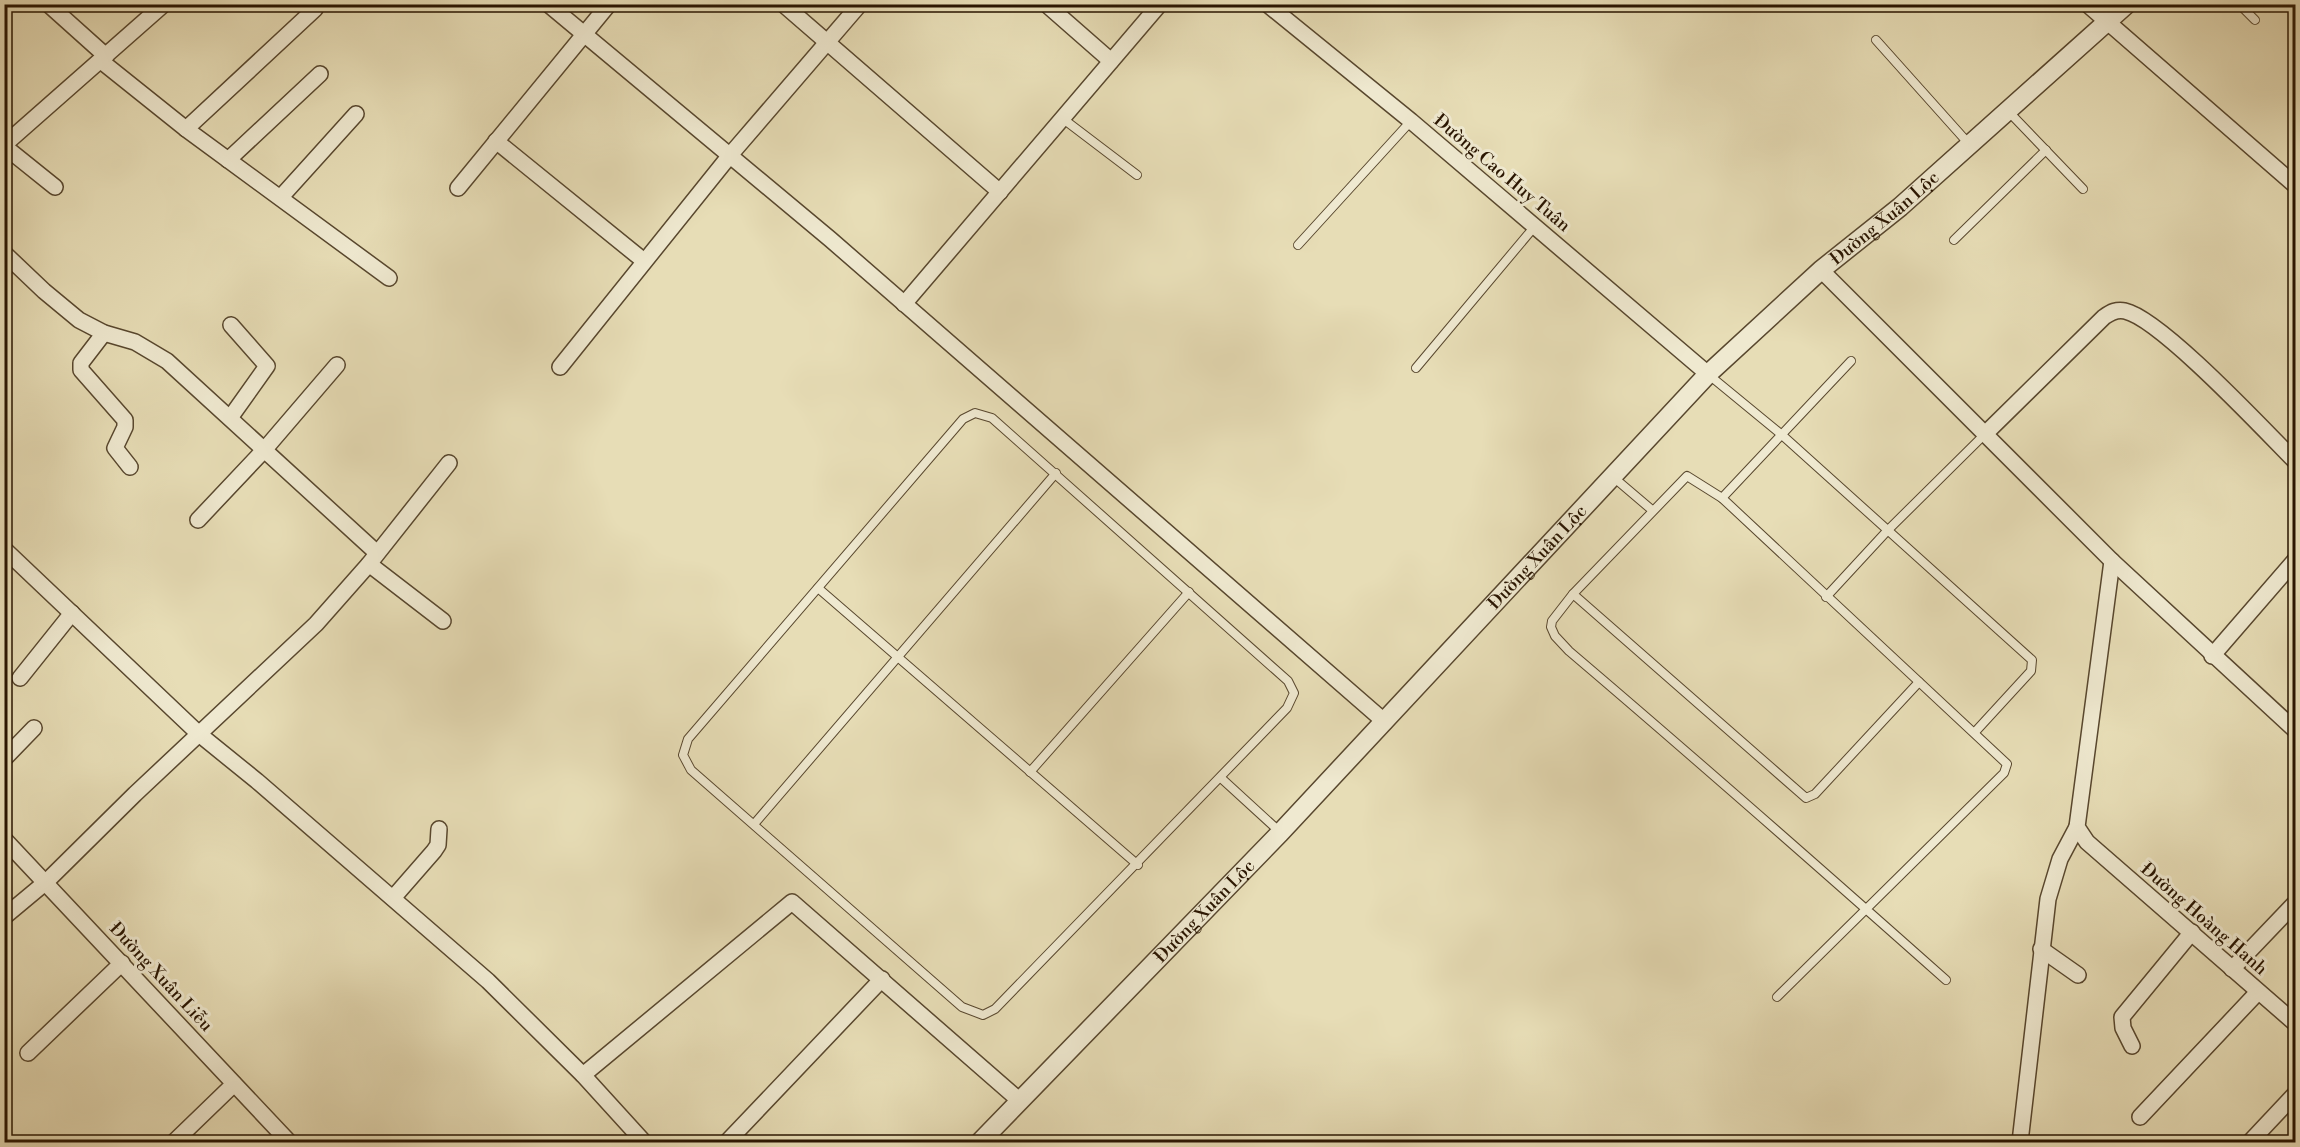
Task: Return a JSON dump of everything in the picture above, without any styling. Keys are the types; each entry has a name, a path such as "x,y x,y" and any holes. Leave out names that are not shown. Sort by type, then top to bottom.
{"street":[{"path":"48,4 103,59 186,129 389,278"},
{"path":"55,187 4,146 164,4"},
{"path":"548,4 731,154 1385,722"},
{"path":"458,188 609,4"},
{"path":"783,4 1000,192"},
{"path":"560,367 731,154 860,4"},
{"path":"1046,4 1111,61"},
{"path":"904,304 1160,4"},
{"name":"Đường Cao Huy Tuân","path":"1267,4 1411,121 1708,374"},
{"path":"2087,4 2116,11 2295,186"},
{"path":"186,129 315,9"},
{"name":"Đường Xuân Lộc","path":"980,1143 1385,722 1611,475 1708,374 1821,270 1900,207 1970,145 2116,11"},
{"path":"228,160 320,74"},
{"path":"281,197 357,114"},
{"path":"496,141 644,261"},
{"path":"4,253 78,320 104,333 149,349 265,449 373,558 442,621"},
{"path":"1821,270 2112,561 2295,731"},
{"path":"1985,434 2104,317 2114,310 2123,310 2159,332 2190,358 2295,462"},
{"path":"230,418 267,366 231,325"},
{"path":"104,333 81,363 81,370 125,420 125,427 115,448 130,467"},
{"path":"198,520 265,449 337,365"},
{"path":"4,917 46,882 316,624 373,558 449,463"},
{"path":"4,549 199,734 257,781 488,981 583,1075 644,1143"},
{"path":"2212,656 2295,559"},
{"path":"2020,1143 2041,949 2051,885 2077,827 2112,561"},
{"path":"20,678 72,613"},
{"path":"4,759 34,728"},
{"name":"Đường Hoàng Hanh","path":"2077,827 2087,842 2295,1024"},
{"path":"393,898 434,851 438,845 439,829"},
{"name":"Đường Xuân Liễu","path":"4,839 289,1143"},
{"path":"583,1075 792,902 1020,1101"},
{"path":"2232,969 2295,902"},
{"path":"2132,1046 2123,1028 2121,1017 2192,932"},
{"path":"2041,949 2078,975"},
{"path":"28,1053 122,963"},
{"path":"727,1143 882,979"},
{"path":"2140,1117 2258,993"},
{"path":"174,1143 234,1084"},
{"path":"2250,1143 2295,1094"}],"lane":[{"path":"2239,4 2255,20"},
{"path":"1876,40 1970,145"},
{"path":"2008,111 2083,189"},
{"path":"1062,118 1137,175"},
{"path":"1298,246 1411,121"},
{"path":"1954,240 2046,150"},
{"path":"1416,368 1535,226"},
{"path":"1722,498 1851,361"},
{"path":"1708,374 1782,435 2032,660 2031,671 1975,732"},
{"path":"987,414 1056,473 1288,681 1294,693 1287,708 1138,865 995,1009 989,1014 976,1015 962,1007 755,823 691,770 685,760 683,750 688,739 969,415 987,414"},
{"path":"1826,597 1887,531 1985,434"},
{"path":"755,823 899,659 1056,473"},
{"path":"1611,475 1652,510"},
{"path":"1777,997 1867,910 2004,772 2007,764 1722,498 1687,476 1573,594 1552,621 1551,627 1569,651 1867,910 1946,980"},
{"path":"818,588 1138,865"},
{"path":"1030,772 1189,592"},
{"path":"1573,594 1806,798 1815,794 1919,682"},
{"path":"1221,778 1280,832"}]}
